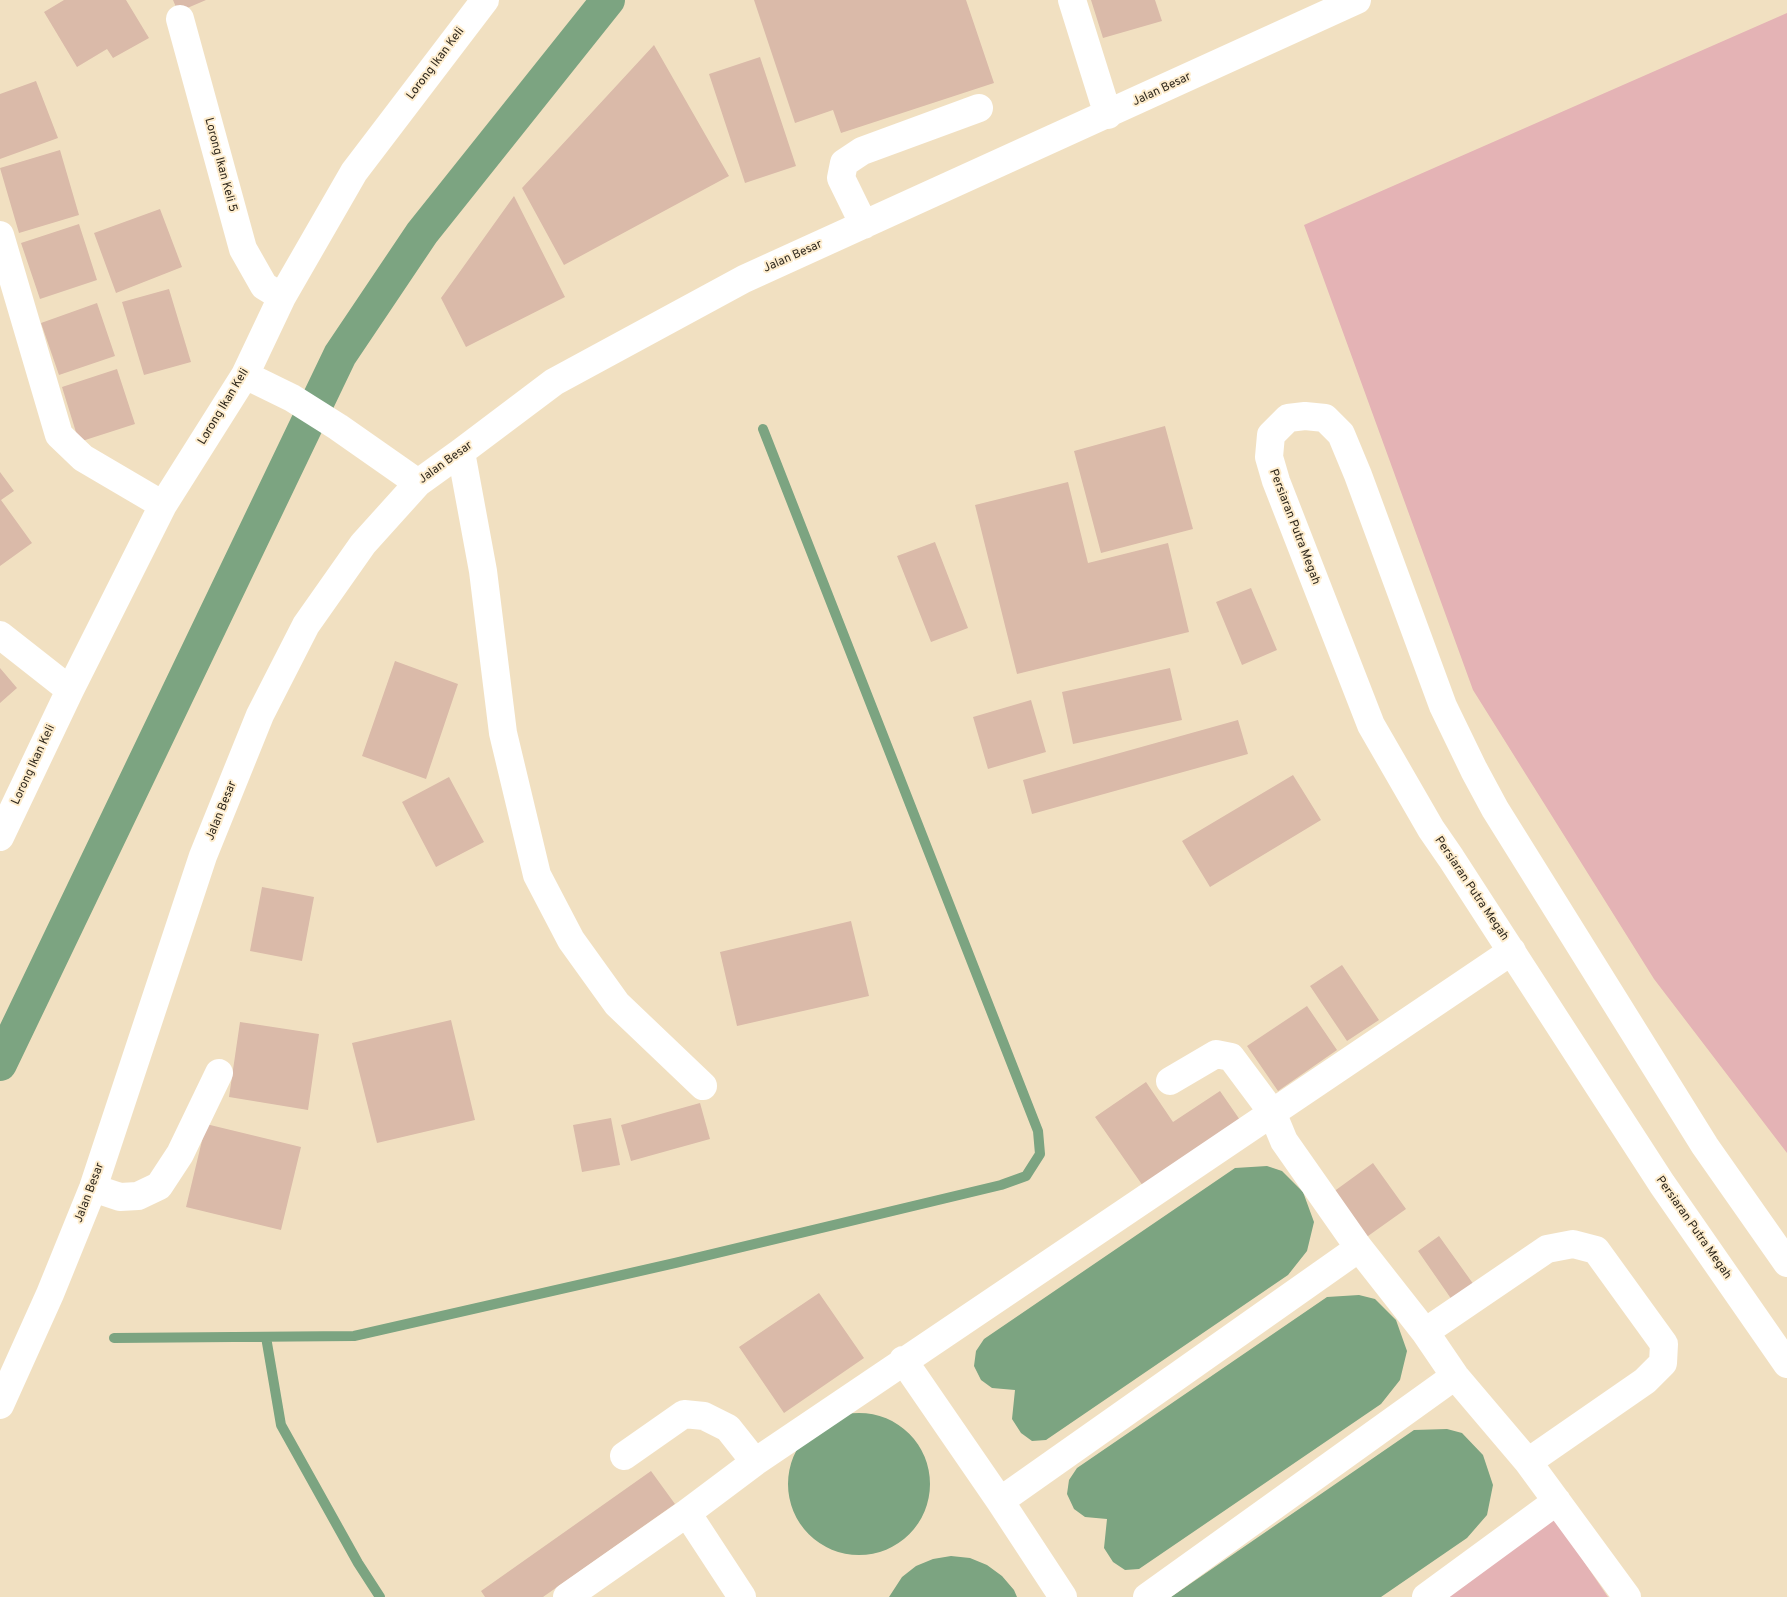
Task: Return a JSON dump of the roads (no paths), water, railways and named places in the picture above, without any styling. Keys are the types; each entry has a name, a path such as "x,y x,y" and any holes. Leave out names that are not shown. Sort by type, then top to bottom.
{"street":[{"name":"Lorong Ikan Keli","path":"0,837 70,690 163,505 245,375 282,297 354,172 485,0"},
{"path":"1072,0 1108,114"},
{"name":"Jalan Besar","path":"0,1405 50,1294 93,1188 203,856 260,715 306,626 363,544 418,483 554,382 744,278 1357,0"},
{"name":"Lorong Ikan Keli 5","path":"180,19 243,249 264,286 282,297"},
{"path":"864,225 841,178 844,163 862,151 979,108"},
{"path":"0,235 59,434 83,458 163,505"},
{"path":"245,375 292,398 338,427 418,483"},
{"name":"Persiaran Putra Megah","path":"1787,1263 1705,1146 1495,809 1478,778 1442,706 1358,475 1340,434 1325,418 1305,416 1288,418 1271,435 1269,457 1279,489 1371,725 1431,829 1662,1184 1787,1364"},
{"path":"461,452 484,571 503,733 537,875 570,940 618,1004 703,1086"},
{"path":"0,635 70,690"},
{"path":"567,1597 687,1513 755,1462 903,1360 1512,951"},
{"path":"1170,1081 1216,1054 1231,1057 1272,1112 1284,1141 1359,1248 1425,1332 1455,1376 1528,1462 1627,1597"},
{"path":"93,1188 120,1197 138,1196 159,1186 180,1154 219,1073"},
{"path":"1425,1332 1547,1249 1572,1244 1596,1250 1664,1344 1663,1363 1646,1381 1528,1462"},
{"path":"1000,1501 1359,1248"},
{"path":"903,1360 1000,1501 1063,1597"},
{"path":"1147,1597 1455,1376"},
{"path":"624,1456 684,1414 704,1416 728,1428 755,1462"},
{"path":"1426,1597 1557,1501"},
{"path":"687,1513 742,1597"}],"waterway":[{"path":"0,1064 340,355 422,233 608,0"},
{"path":"114,1338 354,1336 675,1263 1001,1185 1026,1176 1040,1154 1038,1131 763,429"},
{"path":"266,1337 281,1425 358,1563 380,1597"}]}
